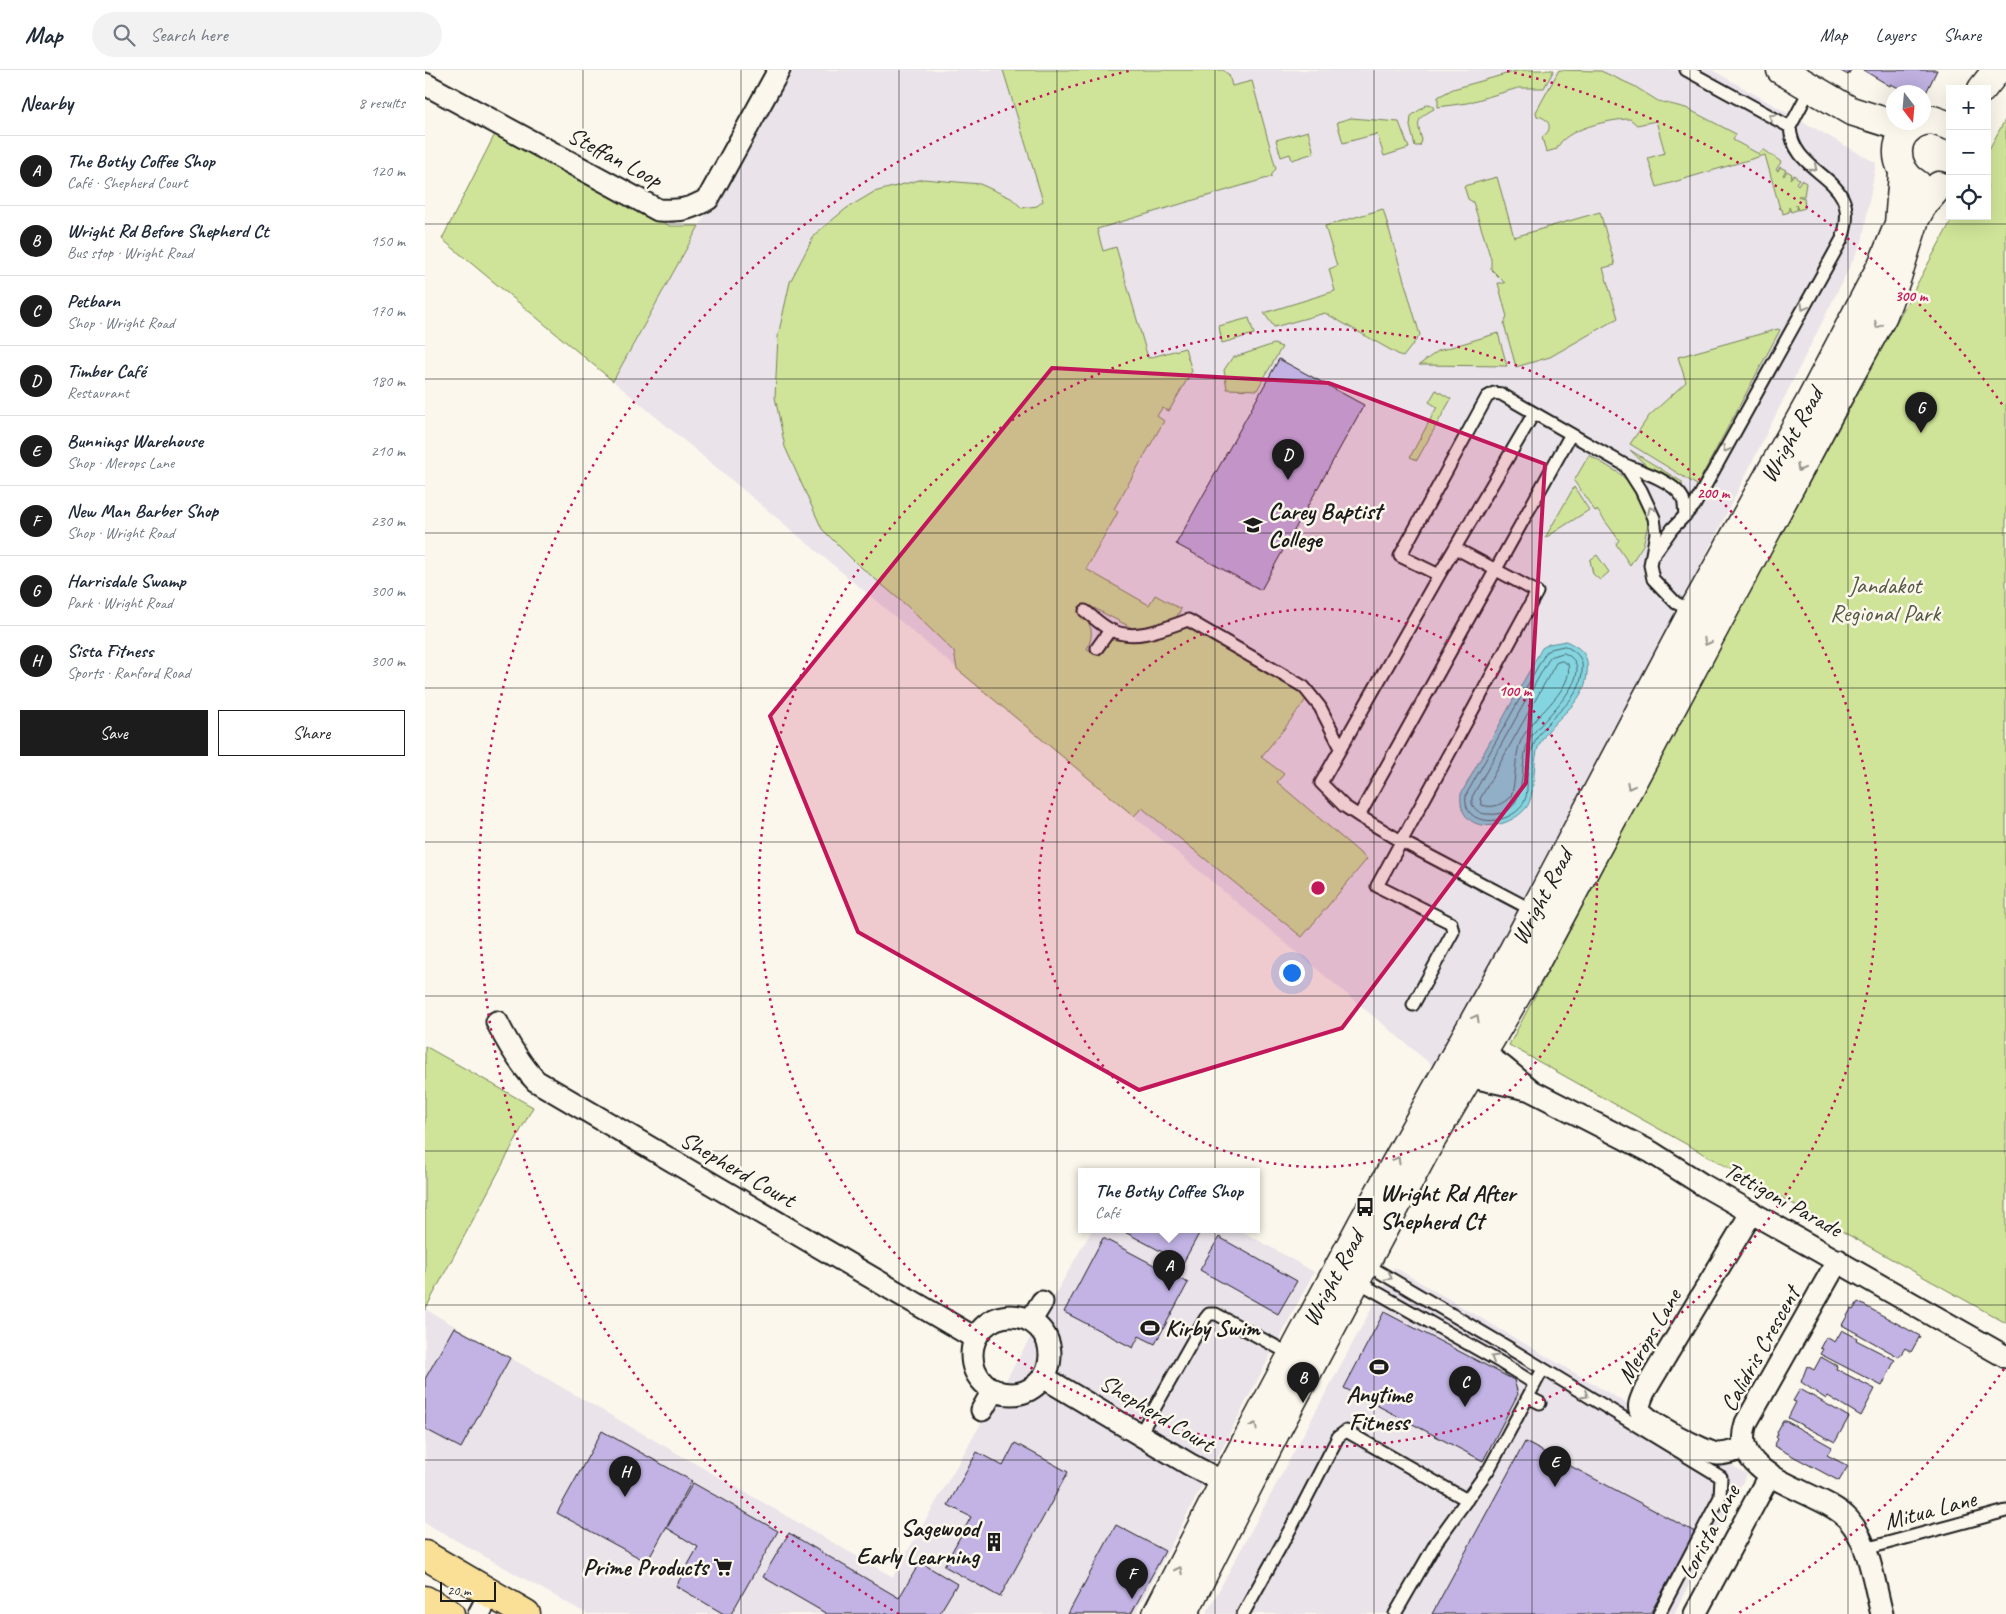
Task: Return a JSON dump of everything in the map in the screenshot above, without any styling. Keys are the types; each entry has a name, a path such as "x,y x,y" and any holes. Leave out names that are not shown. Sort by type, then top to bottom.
{"main road":[{"path":"425,1555 485,1603 526,1614"},
{"path":"425,1600 450,1614"}],"street":[{"name":"Steffan Loop","path":"425,84 658,210 678,211 693,207 707,199 779,70"},
{"path":"1781,70 1851,111 1900,164"},
{"path":"1985,85 1997,70"},
{"path":"1851,111 1886,116"},
{"name":"Wright Road","path":"1157,1614 1234,1488 1351,1267 1465,1059 1533,967 1545,917 1697,605 1810,402 1889,252 1900,219 1900,164 1898,146 1920,130"},
{"name":"Wright Road","path":"1900,164 1917,184 1925,187 1944,183"},
{"name":"Wright Road","path":"1545,917 1722,615 1875,330 1897,276 1921,206 1944,183"},
{"path":"1697,605 1722,615"},
{"name":"Shepherd Court","path":"497,1022 513,1053 535,1080 975,1338"},
{"name":"Tettigoni Parade","path":"1465,1059 1651,1152 1703,1185 2006,1357"},
{"name":"Merops Lane","path":"1745,1448 1719,1454 1702,1450 1647,1418 1640,1410 1639,1403 1752,1212"},
{"name":"Calidris Crescent","path":"1838,1260 1746,1423 1745,1448 1753,1463 1847,1518 1857,1531 1865,1549 1882,1614"},
{"name":"Wright Road","path":"1183,1614 1234,1488 1292,1355 1351,1267"},
{"path":"1031,1320 1042,1302"},
{"path":"1019,1316 1031,1320 1041,1329 1048,1340 1051,1352 1049,1365 1043,1377 1034,1386 1023,1392 1010,1394 994,1389 986,1385 977,1375 973,1363 972,1350 975,1338 983,1327 999,1318 1019,1316"},
{"name":"Shepherd Court","path":"1043,1377 1234,1488"},
{"path":"982,1410 994,1389"},
{"name":"Lorista Lane","path":"1695,1614 1770,1474"}],"lane":[{"path":"1687,70 1790,127"},
{"path":"1652,557 1672,530 1694,506 1842,239 1848,223 1843,198 1831,182 1803,158 1793,145 1790,127 1811,87"},
{"path":"1439,575 1400,556 1487,396 1494,393 1501,394 1625,465 1647,472 1676,490 1682,497 1685,516"},
{"path":"1534,413 1439,575 1321,783 1344,806 1359,816 1401,841 1545,917"},
{"path":"1359,816 1571,434"},
{"path":"1625,465 1641,490 1654,518 1656,533 1650,565 1653,579 1677,603 1697,605"},
{"path":"1413,1005 1453,932 1451,923 1377,886 1537,592 1455,548"},
{"path":"1085,611 1110,630 1123,634 1142,634 1188,620 1304,687 1320,707 1341,748"},
{"path":"1097,648 1110,630"},
{"path":"1351,1267 1543,1369 1721,1478 1720,1497 1659,1614"},
{"path":"1351,1267 1535,1384"},
{"path":"1141,1434 1209,1314 1216,1314 1292,1355"},
{"path":"1395,1614 1437,1541 1489,1469 1543,1369"},
{"path":"1528,1397 1540,1403"},
{"path":"1244,1613 1293,1524 1338,1436 1342,1433 1350,1432 1467,1500"},
{"name":"Mitua Lane","path":"1865,1549 2006,1511"}],"highlighted area":[{"path":"1052,368 1329,383 1545,464 1526,783 1342,1028 1139,1090 858,932 770,716"}],"shaded area":[{"name":"Carey Baptist College","path":"786,70 1712,70 1876,163 1862,242 1446,1077 613,381"},
{"path":"1090,1233 1245,1233 1314,1272 1135,1614 587,1614 425,1523 425,1309 893,1577"},
{"path":"1394,1267 1747,1474 1674,1614 1206,1614"}],"green space":[{"path":"1003,70 1223,70 1229,75 1232,86 1252,81 1276,169 1271,177 1097,229 1103,251 1116,247 1148,358 1185,348 1192,371 1169,411 1162,408 1157,416 1164,421 1114,509 1118,512 1086,569 1149,605 1155,595 1181,609 1175,620 1151,627 1134,629 1086,604 1080,614 1088,622 1091,630 1091,639 1087,649 1097,653 1106,643 1112,640 1142,641 1186,628 1194,629 1292,682 1307,698 1261,757 1284,774 1277,782 1367,859 1302,937 1142,808 1134,816 957,669 954,652 906,605 855,562 822,529 785,447 775,397 778,336 790,282 815,234 847,208 874,192 923,179 980,184 1011,198 1022,208 1037,206 1043,201"},
{"path":"1520,70 1554,70 1544,88 1518,88 1467,103 1438,107 1438,97 1453,89"},
{"path":"1559,70 1601,71 1634,86 1658,101 1686,108 1736,134 1733,140 1759,154 1763,149 1781,162 1776,170 1778,171 1780,167 1786,170 1783,175 1787,171 1792,174 1790,179 1794,175 1799,179 1796,183 1798,185 1801,180 1806,183 1804,196 1798,196 1804,198 1805,208 1798,210 1796,205 1797,210 1791,212 1789,207 1789,212 1783,214 1765,155 1657,187 1648,158 1665,153 1656,121 1637,125 1630,119 1589,126 1568,136 1557,149 1546,152 1542,137 1548,131 1549,125 1545,119 1537,116 1536,112"},
{"path":"1428,104 1432,105 1434,109 1421,118 1419,129 1422,140 1420,146 1415,146 1410,126 1411,116"},
{"path":"1351,118 1399,122 1409,148 1384,156 1377,134 1343,143 1337,122"},
{"name":"Jandakot Regional Park","path":"2006,118 2006,1323 1509,1045 1719,649 1952,220 1991,220 1991,146"},
{"path":"1308,131 1314,153 1292,160 1290,154 1281,157 1276,140"},
{"path":"495,134 670,226 699,226 613,381 442,239"},
{"path":"1497,177 1514,237 1600,212 1615,265 1603,268 1618,318 1550,357 1516,367 1504,324 1507,317 1498,283 1505,283 1491,269 1491,259 1473,202 1468,199 1464,186"},
{"path":"1383,209 1420,335 1403,357 1325,313 1274,327 1264,313 1335,291 1329,269 1337,266 1325,226"},
{"path":"1249,318 1254,334 1222,343 1219,326"},
{"path":"1780,330 1697,485 1630,444 1649,416 1686,382 1678,357"},
{"path":"1498,333 1507,366 1419,365 1438,351"},
{"path":"1274,344 1282,347 1257,390 1227,389 1224,370 1232,358"},
{"path":"1436,390 1451,399 1417,460 1410,457 1437,407 1429,402"},
{"path":"1630,450 1682,482 1682,487 1651,470"},
{"path":"1589,455 1619,473 1632,485 1649,521 1643,545 1630,565 1616,544 1619,540 1574,481"},
{"path":"1574,487 1589,510 1545,538"},
{"path":"1597,555 1609,572 1600,580 1593,574 1590,560"},
{"path":"425,1046 533,1107 425,1310"}],"water":[{"path":"1566,641 1580,650 1587,661 1585,684 1574,703 1545,735 1539,745 1529,803 1517,816 1507,822 1496,825 1475,823 1467,817 1462,807 1461,794 1542,648 1549,644"}],"building":[{"path":"1839,70 1851,70 1848,75"},
{"path":"1863,70 1937,70 1930,85 1888,85"},
{"path":"1279,359 1364,405 1261,590 1176,544"},
{"path":"1127,1233 1199,1233 1183,1263"},
{"path":"1219,1237 1297,1281 1278,1314 1200,1270"},
{"path":"1103,1238 1188,1283 1155,1344 1139,1336 1133,1348 1064,1312"},
{"path":"1858,1302 1920,1336 1911,1352 1905,1348 1899,1357 1842,1325 1851,1309 1853,1310"},
{"path":"1384,1312 1514,1380 1518,1394 1483,1461 1344,1388"},
{"path":"454,1327 510,1358 461,1448 425,1429 425,1379"},
{"path":"1842,1330 1857,1338 1856,1340 1895,1360 1882,1386 1820,1354 1823,1349 1820,1348 1826,1337 1835,1342"},
{"path":"1821,1357 1837,1366 1836,1369 1875,1389 1861,1416 1828,1396 1826,1399 1801,1382 1807,1366 1814,1370"},
{"path":"1800,1389 1849,1417 1835,1442 1788,1418 1796,1402 1793,1401"},
{"path":"1783,1421 1832,1447 1827,1455 1848,1466 1839,1481 1774,1446 1778,1439 1776,1437 1777,1432"},
{"path":"602,1431 692,1481 647,1562 557,1513"},
{"path":"1525,1442 1695,1532 1650,1614 1432,1614"},
{"name":"Sagewood Early Learning","path":"1015,1443 1068,1472 1000,1597 944,1566 971,1517 948,1505 977,1452 1003,1466"},
{"name":"Prime Products","path":"693,1483 778,1531 731,1614 724,1614 676,1586 698,1547 667,1528"},
{"path":"1116,1525 1165,1551 1131,1614 1068,1614"},
{"path":"789,1533 899,1598 920,1562 957,1584 939,1614 827,1614 763,1577"}],"place":[{"name":"Harrisdale Swamp","path":"1921,433"},
{"name":"Timber Café","path":"1288,480"},
{"name":"Carey Baptist College","path":"1253,525"},
{"name":"Wright Rd After Shepherd Ct","path":"1365,1207"},
{"name":"The Bothy Coffee Shop","path":"1169,1291"},
{"name":"Kirby Swim","path":"1150,1328"},
{"name":"Anytime Fitness","path":"1379,1367"},
{"name":"Wright Rd Before Shepherd Ct","path":"1303,1403"},
{"name":"Petbarn","path":"1465,1407"},
{"name":"Bunnings Warehouse","path":"1555,1487"},
{"name":"Sista Fitness","path":"625,1497"},
{"name":"Sagewood Early Learning","path":"994,1542"},
{"name":"Prime Products","path":"723,1567"},
{"name":"New Man Barber Shop","path":"1132,1599"}]}
